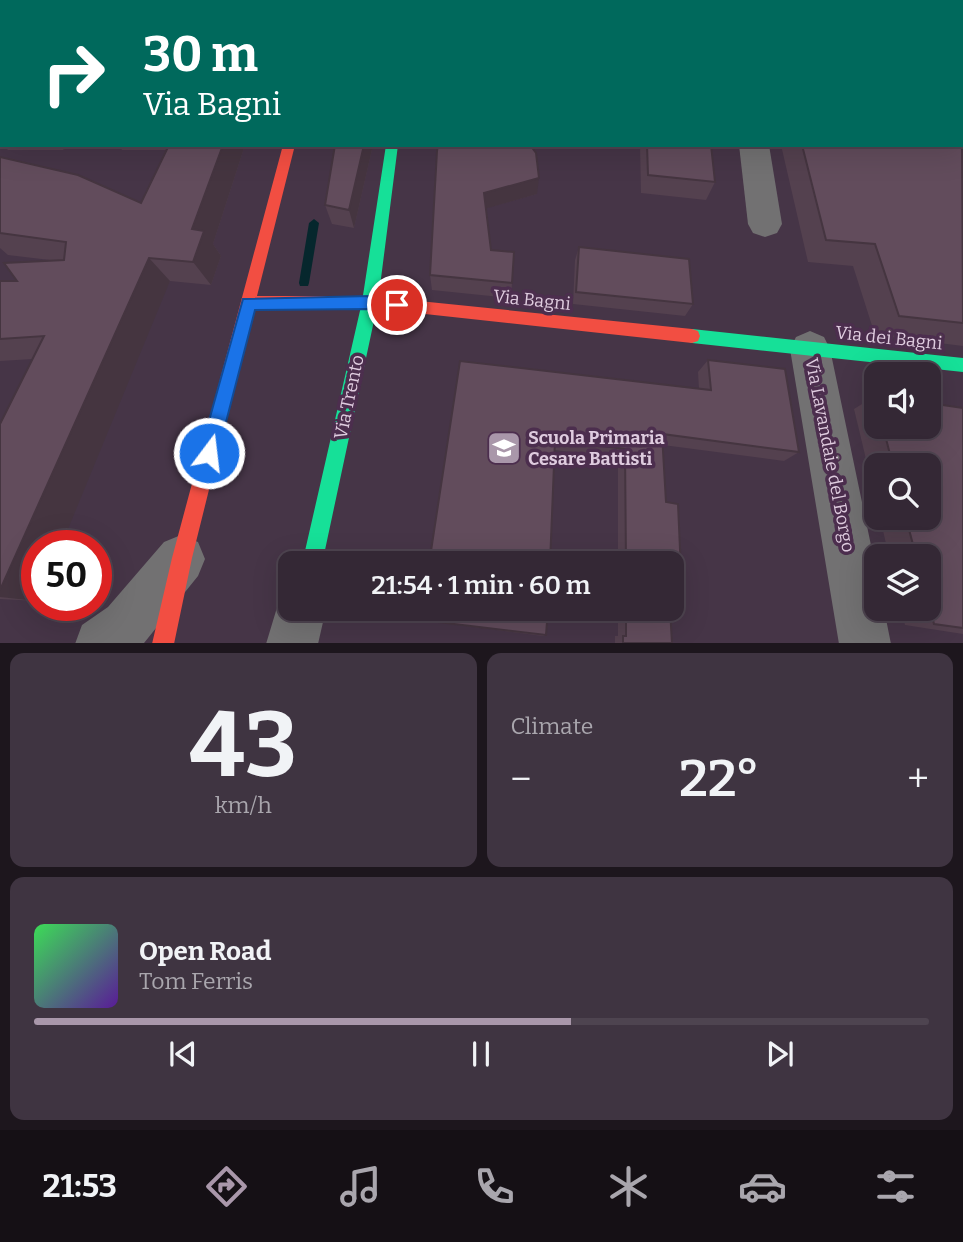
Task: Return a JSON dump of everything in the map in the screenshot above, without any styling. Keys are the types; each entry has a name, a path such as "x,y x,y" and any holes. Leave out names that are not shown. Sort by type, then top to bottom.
{"street":[{"path":"163,643 182,558 288,147"},
{"name":"Via Trento","path":"315,551 370,302 392,147"},
{"path":"754,147 765,224"},
{"name":"Via Bagni","path":"249,303 370,302 810,349"},
{"name":"Via dei Bagni","path":"810,349 963,365"},
{"name":"Via Lavandaie del Borgo","path":"810,349 865,643"},
{"path":"101,643 126,625 182,558"},
{"path":"292,643 297,621"}],"building":[{"path":"168,147 222,147 192,229 204,231 193,262 149,258 27,530 21,530 21,543 0,590 0,424 44,336 0,339 0,281 17,281 4,263 64,260 66,242 0,233 0,157 78,175 141,203"},
{"path":"335,147 364,147 349,210 325,205"},
{"path":"438,147 532,147 536,153 539,178 484,193 491,250 514,252 512,283 430,275"},
{"path":"647,147 711,147 715,182 648,175"},
{"path":"803,147 962,147 963,323 899,316 875,244 826,240"},
{"path":"579,247 689,259 693,304 576,292"},
{"path":"708,360 785,369 799,452 662,434 666,502 678,504 680,551 626,551 625,449 555,440 551,551 431,551 460,361 711,390"},
{"path":"941,405 963,408 963,628 934,624 933,621 941,621 941,544 913,544 909,530 941,530 941,453 890,453 886,439 941,439"},
{"path":"429,621 547,621 546,635"},
{"path":"626,621 671,621 672,643 623,643 623,636 626,636"}],"waterway":[{"path":"304,283 314,223"}],"traffic: fast":[{"path":"315,551 370,302 392,147"},
{"path":"692,336 963,365"}],"traffic: jam":[{"path":"163,643 182,558 288,147"},
{"path":"249,303 370,302 692,336"}],"place":[{"name":"Scuola Primaria Cesare Battisti","path":"504,448"}],"route":[{"path":"209,453 249,303 370,302 397,305"}]}
